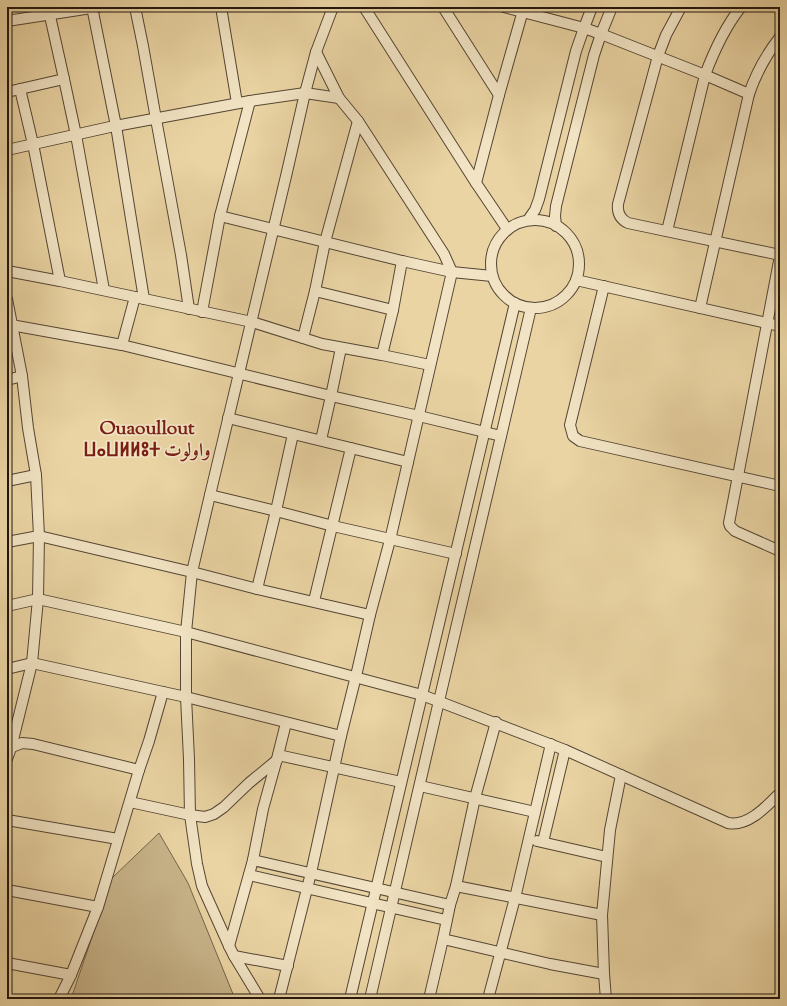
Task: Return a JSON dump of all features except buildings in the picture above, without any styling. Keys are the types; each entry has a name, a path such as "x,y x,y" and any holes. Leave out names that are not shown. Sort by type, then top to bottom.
{"street":[{"path":"7,21 49,11 95,7 116,126 140,298 122,345"},
{"path":"135,7 144,46 181,255 189,309"},
{"path":"222,7 237,103"},
{"path":"260,999 229,946 202,886 197,864 190,815 186,697 186,632 192,572 228,418 274,230 305,93 316,52 333,7"},
{"path":"364,7 507,229"},
{"path":"443,7 499,95"},
{"path":"504,7 524,9 601,34 749,94"},
{"path":"528,220 535,210 539,200 576,51 592,7"},
{"path":"556,226 556,206 594,55 612,7"},
{"path":"682,7 666,35 658,56 617,209 620,218 628,223 780,256 730,520 730,526 735,531 780,551"},
{"path":"667,231 705,75 720,40 741,7"},
{"path":"476,183 499,95 524,9"},
{"path":"49,11 76,135 104,290"},
{"path":"700,308 749,94 761,64 780,37"},
{"path":"279,999 311,873 341,736 370,615 390,540 452,272 444,254 358,121 339,98 316,52"},
{"path":"7,92 64,80"},
{"path":"20,89 33,144 60,281"},
{"path":"7,150 116,126 237,103 305,93 339,98"},
{"path":"202,312 220,216 250,101"},
{"path":"303,338 325,242 358,121"},
{"path":"220,216 402,261 452,272 492,276"},
{"path":"528,220 542,221 556,226 569,237 577,253 578,271 576,280 571,290 563,298 553,304 542,307 523,307 505,297 497,287 492,276 490,264 492,251 498,239 507,229 517,223 528,220"},
{"path":"382,355 393,310 402,261"},
{"path":"7,271 252,322 322,344 430,365"},
{"path":"576,280 780,326"},
{"path":"604,286 570,425 573,436 580,441 780,486"},
{"path":"315,291 393,310"},
{"path":"7,299 9,326 22,376 28,428 36,475 39,536 38,599 32,663 7,759"},
{"path":"350,999 515,303"},
{"path":"370,999 531,308"},
{"path":"9,326 122,345 501,436"},
{"path":"321,440 341,348"},
{"path":"7,380 22,376"},
{"path":"228,418 408,462"},
{"path":"258,589 293,434"},
{"path":"314,602 351,448"},
{"path":"7,481 36,475"},
{"path":"210,495 390,540 456,554"},
{"path":"7,542 39,536 370,615"},
{"path":"7,606 38,599 186,632 356,676 422,695 551,744 732,824 751,819 766,808 780,793"},
{"path":"7,669 32,663 186,697 341,736"},
{"path":"59,999 71,975 98,907 163,692"},
{"path":"429,999 475,798 496,722"},
{"path":"229,946 253,860 263,809 278,758 286,723"},
{"path":"9,748 22,743 33,744 139,770"},
{"path":"488,999 515,898 551,744"},
{"path":"543,842 565,750"},
{"path":"130,802 205,817 214,814 224,807 278,758 334,767 401,782"},
{"path":"606,999 602,915 610,830 621,775"},
{"path":"420,786 535,812"},
{"path":"7,820 118,839"},
{"path":"529,839 607,857"},
{"path":"253,860 450,905"},
{"path":"249,875 446,920"},
{"path":"456,886 602,915"},
{"path":"7,890 98,907"},
{"path":"443,939 550,964 604,974"},
{"path":"234,956 288,966"},
{"path":"7,963 71,975"}],"shaded area":[{"path":"159,833 188,883 235,999 71,999 112,878"}],"district":[{"name":"Ouaoullout ⵡⴰⵡⵍⵍⵓⵜ واولوت","path":"147,440"}]}
